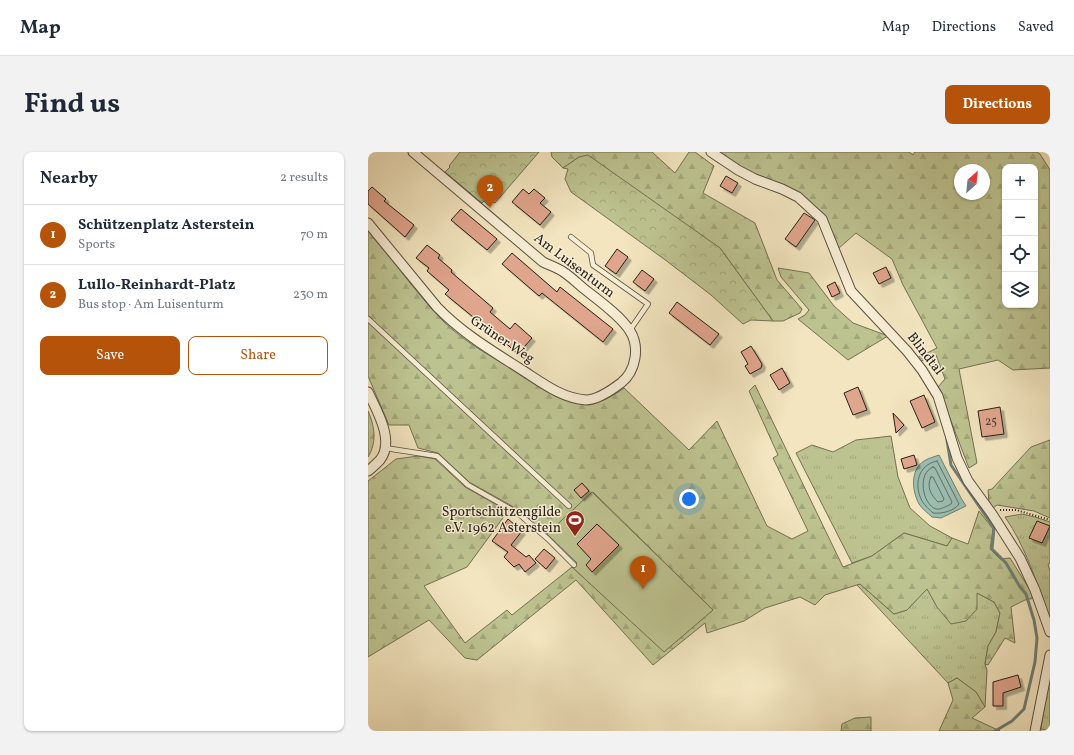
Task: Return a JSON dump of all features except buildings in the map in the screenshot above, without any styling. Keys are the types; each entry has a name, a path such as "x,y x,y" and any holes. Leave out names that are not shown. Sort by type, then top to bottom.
{"street":[{"name":"Am Luisenturm","path":"413,152 543,262 562,271 614,313 630,330 634,338 636,350"},
{"name":"Blindtal","path":"711,152 738,170 755,179 782,189 798,197 822,219 851,291 907,351 922,370 938,396 957,458 968,481 992,514 1020,558 1035,590 1050,632"},
{"name":"Grüner Weg","path":"368,223 437,306 460,329 546,386 567,396 588,400 612,390 623,381 632,370 636,350"},
{"path":"368,392 378,414 385,436 385,448 380,460 368,471"},
{"path":"1035,731 1050,655"}],"lane":[{"path":"571,237 591,253 593,265 648,304 630,330"},
{"path":"368,319 570,506"},
{"path":"385,448 437,456 468,485 519,514 548,539 574,565"}],"path":[{"path":"1003,509 1016,510 1050,520"}],"green space":[{"path":"460,152 539,152 495,203 493,202 489,206 484,201 482,203 445,172"},
{"path":"551,152 652,152 675,173 689,152 695,152 714,166 703,193 755,223 777,280 802,309 800,313 783,321 773,321 720,248 579,157 563,168 552,157"},
{"path":"718,152 909,152 913,155 915,152 1037,152 1040,154 1050,170 1050,368 1013,370 998,360 959,369 977,463 969,468 938,387 945,379 936,355 921,361 917,358 937,348 903,285 892,259 856,233 838,249 831,232 796,191 767,178 743,170"},
{"path":"588,155 720,248 773,321 751,320 743,324 711,295 571,192 565,179 568,169 563,168 579,157"},
{"path":"368,229 423,299 450,328 475,346 547,392 563,399 579,403 593,403 606,399 624,388 689,450 717,421 767,526 792,539 808,531 773,458 778,455 749,391 755,385 843,567 872,556 904,533 947,546 952,538 968,544 979,511 993,529 990,549 1000,559 1010,558 1035,598 1025,600 1011,607 1015,643 1005,638 988,665 985,664 988,646 996,632 1000,613 994,602 977,593 977,609 966,621 951,624 937,607 927,589 907,610 894,614 860,584 825,595 815,605 800,597 765,608 744,621 707,633 705,623 653,665 576,580 477,660 465,658 429,620 368,657 368,481 396,459 418,456 435,459 465,487 508,511 467,567 424,586 465,643 507,610 512,615 572,567 664,651 713,610 593,492 547,534 512,506 469,482 438,453 418,448 409,425 389,425 368,376"},
{"path":"778,268 809,273 834,306 853,323 888,336 848,360 798,319 805,315 809,310 781,277"},
{"path":"368,411 372,423 374,440 368,457"},
{"path":"891,436 898,477 910,508 930,526 952,538 947,546 904,533 872,556 852,563 796,453 812,445 833,452 856,440"},
{"path":"1050,440 1050,518 1034,511 997,505 993,508 989,503 988,490 992,489 1031,447"},
{"path":"592,492 713,610 664,652 572,567 577,563 547,534"},
{"path":"1022,514 1050,522 1050,563 1048,564 1050,571 1050,619 1025,553 1005,517"},
{"path":"860,584 894,614 907,610 927,588 937,607 977,593 994,602 1000,613 996,632 988,646 985,664 987,670 985,707 976,692 957,678 948,683 857,585"},
{"path":"957,678 976,692 985,707 972,718 1000,731 939,731 953,700 948,683"},
{"path":"1050,678 1050,731 1041,729 1045,697"},
{"path":"871,717 871,731 841,731 842,724 855,718"}],"water":[{"path":"939,455 966,506 941,518 932,517 922,508 917,499 914,487 914,475 919,465 927,459"}],"waterway":[{"path":"947,440 951,465 994,528 992,549 1006,563 1020,587 1026,594 1034,620 1037,638 1035,662 1024,709 1012,721 995,731"}],"place":[{"name":"Lullo-Reinhardt-Platz","path":"490,208"},
{"name":"Sportschützengilde e.V. 1962 Asterstein","path":"575,537"},
{"name":"Schützenplatz Asterstein","path":"643,589"}]}
